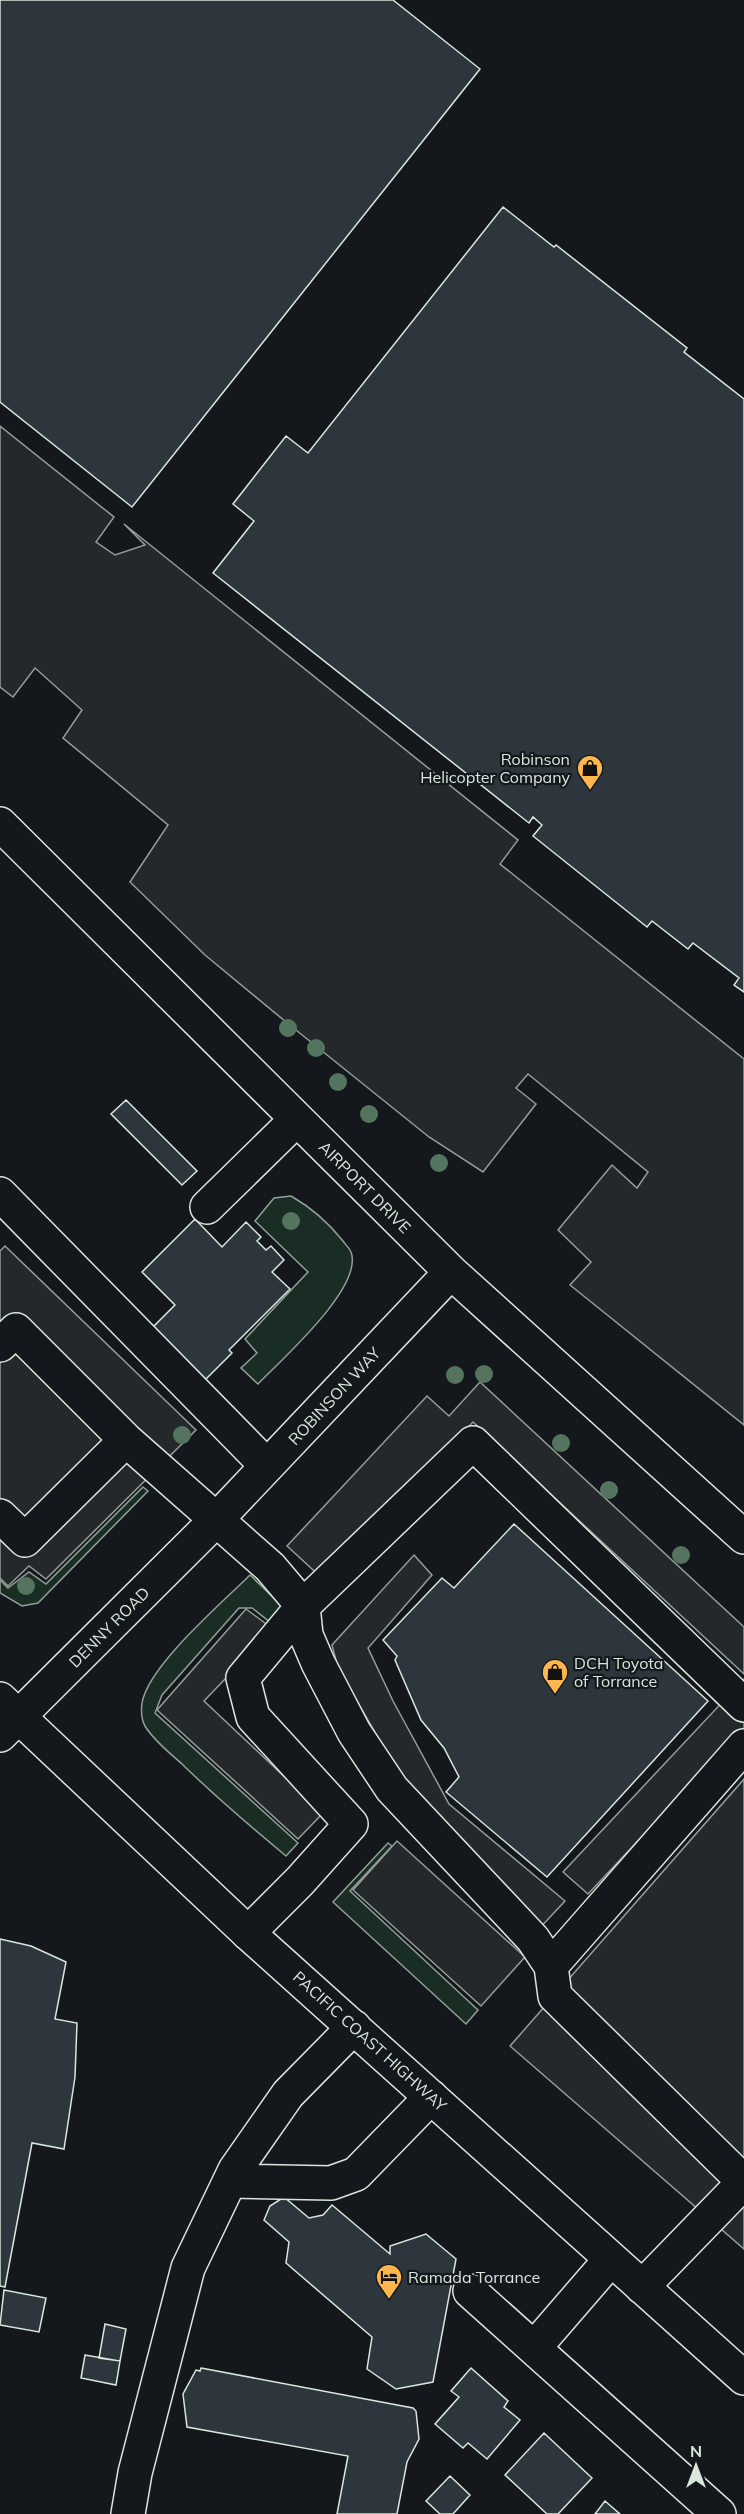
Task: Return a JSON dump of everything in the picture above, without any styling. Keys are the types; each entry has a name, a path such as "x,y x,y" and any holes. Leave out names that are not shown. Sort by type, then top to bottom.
{"main road":[{"name":"AIRPORT DRIVE","path":"0,824 451,1272 744,1537"},
{"path":"207,1207 297,1119"},
{"path":"0,1194 267,1466"},
{"name":"ROBINSON WAY","path":"217,1519 451,1272"},
{"path":"0,1345 16,1330 126,1440 270,1567 303,1606 306,1635 318,1663 354,1732 392,1789 533,1939 551,1966 555,1996 744,2182 642,2287"},
{"path":"0,1516 25,1540 126,1440"},
{"path":"351,1824 253,1717 243,1678 303,1606 473,1443 744,1705"},
{"name":"DENNY ROAD","path":"6,1717 217,1519"},
{"name":"PACIFIC COAST HIGHWAY","path":"6,1717 744,2378"},
{"path":"551,1966 744,1746"},
{"path":"248,1932 300,1881 351,1824 392,1789"},
{"path":"128,2514 135,2473 188,2268 230,2181 288,2094 354,2027"},
{"path":"230,2181 331,2183 356,2174 431,2097"},
{"path":"535,2348 611,2259"},
{"path":"470,2291 719,2514"}],"green space":[{"path":"291,1196 313,1211 337,1234 351,1252 352,1267 345,1284 318,1322 258,1384 241,1368 257,1353 245,1339 308,1272 255,1221 274,1198"},
{"path":"143,1487 148,1491 38,1603 22,1606 0,1593 0,1580 8,1588 29,1572 46,1584"},
{"path":"250,1575 281,1605 286,1614 275,1626 252,1608 239,1608 162,1695 155,1713 298,1843 286,1856 162,1747 145,1726 142,1715 142,1703 147,1688 157,1671 205,1618"},
{"path":"388,1843 392,1846 350,1891 478,2010 466,2024 333,1902"}],"shaded area":[{"path":"0,426 114,517 96,542 115,555 145,545 124,524 518,840 500,864 744,1059 744,1425 570,1285 591,1262 558,1230 612,1165 637,1188 648,1172 528,1074 516,1088 536,1104 483,1172 429,1137 286,1022 205,955 130,882 168,825 63,738 82,710 35,668 13,697 0,687"},
{"path":"5,1246 196,1430 46,1579 29,1566 8,1586 0,1578 0,1251"},
{"path":"480,1382 744,1627 744,1674 473,1422 324,1580 287,1546 427,1396 449,1416"},
{"path":"414,1555 432,1575 368,1648 393,1701 449,1804 565,1901 537,1931 422,1814 338,1668 332,1645"},
{"path":"246,1609 273,1629 204,1701 323,1813 298,1839 157,1710"},
{"path":"744,1679 744,1728 588,1894 563,1872"},
{"path":"744,1779 744,2249 510,2046"},
{"path":"397,1841 525,1957 481,2006 353,1890"}],"building":[{"path":"0,0 393,0 480,69 132,507 0,402"},
{"path":"503,207 554,247 556,245 687,348 684,352 744,399 744,992 734,985 739,978 693,943 688,949 652,921 647,927 533,836 542,825 533,817 529,823 213,573 254,521 233,504 286,436 308,453"},
{"path":"126,1100 197,1171 182,1185 111,1114"},
{"path":"195,1219 222,1247 246,1222 261,1237 257,1241 266,1250 271,1246 284,1260 272,1272 290,1289 229,1350 232,1353 203,1382 150,1330 175,1305 142,1272"},
{"name":"DCH Toyota of Torrance","path":"514,1524 708,1701 547,1877 446,1792 459,1777 444,1748 421,1720 395,1660 397,1656 383,1640 442,1578 454,1588"},
{"path":"0,1939 31,1946 66,1962 55,2019 77,2023 75,2077 64,2149 32,2143 5,2287 0,2286"},
{"name":"Ramada Torrance","path":"284,2197 309,2218 323,2215 332,2205 390,2254 390,2246 426,2234 456,2259 433,2382 396,2389 367,2369 372,2337 286,2263 289,2242 264,2220 270,2206"},
{"path":"4,2290 46,2298 39,2332 0,2325"},
{"path":"105,2324 126,2329 120,2361 99,2358"},
{"path":"85,2355 120,2361 116,2385 81,2378"},
{"path":"201,2368 413,2408 416,2411 419,2439 407,2462 397,2514 337,2514 348,2456 187,2427 183,2394 196,2370 200,2371"},
{"path":"471,2368 508,2401 504,2407 520,2420 487,2459 468,2443 463,2448 435,2424 459,2397 451,2391"},
{"path":"544,2433 592,2478 558,2514 547,2514 505,2475"},
{"path":"450,2476 470,2495 453,2514 440,2514 426,2501"},
{"path":"605,2501 620,2514 595,2514"}],"place":[{"name":"Robinson Helicopter Company","path":"590,791"},
{"name":"DCH Toyota of Torrance","path":"555,1695"},
{"name":"Ramada Torrance","path":"389,2300"}]}
